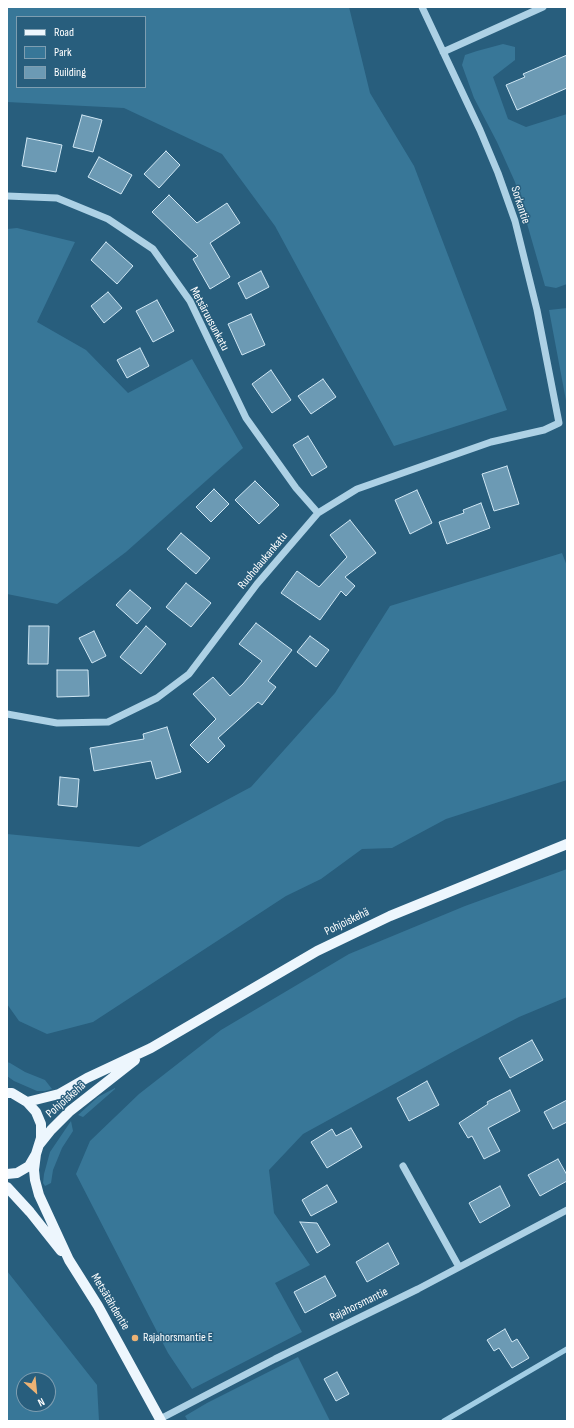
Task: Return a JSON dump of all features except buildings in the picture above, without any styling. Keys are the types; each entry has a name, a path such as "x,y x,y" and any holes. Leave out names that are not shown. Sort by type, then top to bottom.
{"main road":[{"name":"Pohjoiskehä","path":"27,1102 59,1094 87,1078 151,1048 317,951 390,916 567,844"},
{"name":"Pohjoiskehä","path":"7,1174 17,1173 29,1166 37,1149 70,1111 151,1048"},
{"path":"8,1092 27,1102"},
{"name":"Metsätähdentie","path":"27,1102 36,1112 41,1124 41,1138 37,1149 34,1170 39,1195 69,1260 98,1306 160,1420"},
{"name":"Metsätähdentie","path":"7,1187 30,1212 43,1230 69,1260"}],"street":[{"name":"Sorkantie","path":"422,7 480,130 498,172 515,221 538,310 559,423"},
{"path":"443,52 543,7"},
{"name":"Metsäruusunkatu","path":"7,196 57,198 108,219 153,250 190,301 246,418 296,488 318,513"},
{"name":"Ruoholaukankatu","path":"7,714 57,723 108,722 157,698 189,674 257,584 318,513 357,489 491,442 544,430 559,423"},
{"path":"403,1166 459,1267"},
{"name":"Rajahorsmantie","path":"160,1420 275,1359 418,1289 567,1210"}],"green space":[{"path":"7,7 349,7 370,93 414,166 507,410 394,446 275,226 222,154 124,108 7,102"},
{"path":"503,44 515,47 515,60 493,77 508,119 526,127 567,114 567,284 556,288 545,286 515,182 497,142 474,98 462,65 465,55"},
{"path":"17,228 75,242 37,322 86,350 128,393 192,359 243,448 126,552 57,604 7,594 7,229"},
{"path":"567,308 567,406 549,310"},
{"path":"562,553 567,566 567,780 446,819 392,848 362,849 321,879 286,896 93,1022 47,1034 19,1021 7,1004 7,834 139,847 251,787 335,693 390,606"},
{"path":"567,869 567,997 519,1017 303,1134 269,1170 274,1213 310,1265 275,1283 302,1332 192,1389 168,1353 76,1174 90,1141 139,1094 221,1030 349,954 465,906"},
{"path":"7,1062 25,1072 45,1080 52,1089 37,1091 14,1081 7,1076"},
{"path":"115,1088 83,1117 78,1115 98,1097"},
{"path":"71,1121 73,1131 62,1148 53,1170 51,1183 45,1186 43,1183 44,1174 50,1152"},
{"path":"7,1271 97,1385 99,1421 7,1421"},
{"path":"298,1357 330,1421 188,1421 185,1416 207,1403"}],"waterway":[{"path":"444,1421 567,1349"}],"place":[{"name":"Rajahorsmantie E","path":"135,1338"}]}
